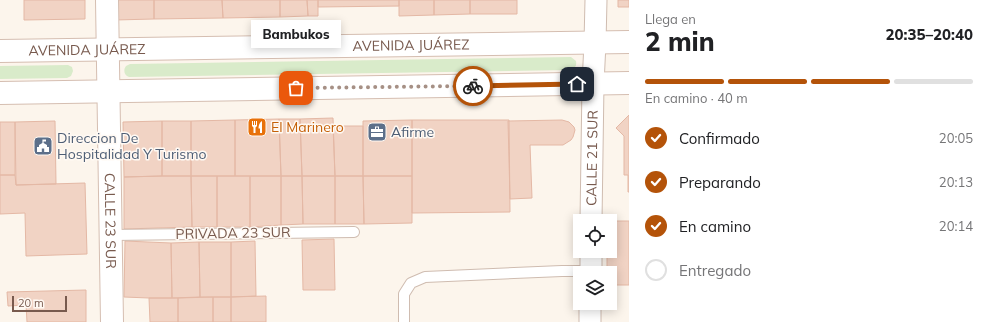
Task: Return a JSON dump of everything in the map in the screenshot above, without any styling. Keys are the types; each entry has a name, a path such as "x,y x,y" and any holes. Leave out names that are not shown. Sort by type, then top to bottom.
{"main road":[{"name":"CALLE 23 SUR","path":"107,0 112,322"},
{"name":"AVENIDA JUÁREZ","path":"0,51 629,42"},
{"path":"0,93 629,83"}],"street":[{"name":"CALLE 21 SUR","path":"591,214 596,0"},
{"path":"590,310 590,322"}],"lane":[{"name":"PRIVADA 23 SUR","path":"111,235 354,232"},
{"path":"404,322 404,294 411,283 425,277 562,271 591,265"}],"green space":[{"path":"571,57 576,61 576,64 574,68 570,70 129,77 124,71 126,66 130,64"},
{"path":"68,65 72,67 73,71 71,76 67,78 0,79 0,66"}],"building":[{"path":"24,0 85,0 85,19 24,20"},
{"path":"115,0 154,0 154,19 115,20"},
{"path":"154,0 222,0 223,18 154,19"},
{"path":"222,0 280,0 280,17 223,18"},
{"path":"280,0 307,0 308,16 280,17"},
{"path":"307,0 318,0 318,16 308,16"},
{"path":"318,0 399,0 399,6 318,7"},
{"path":"399,0 434,0 434,15 399,16"},
{"path":"434,0 470,0 470,14 434,15"},
{"path":"470,0 517,0 517,14 470,14"},
{"path":"618,0 629,0 629,7 618,7"},
{"path":"629,115 628,192 628,175 624,175 624,136 616,128"},
{"path":"333,118 335,176 302,176 300,119"},
{"path":"279,119 281,176 235,176 235,120"},
{"path":"279,119 300,119 302,176 281,176"},
{"path":"235,120 235,176 191,176 191,121"},
{"path":"412,120 412,176 363,176 363,121"},
{"path":"412,120 509,120 510,212 412,213"},
{"path":"562,120 569,122 574,127 575,130 573,137 563,145 530,145 532,198 510,199 508,121"},
{"path":"55,121 56,184 16,185 15,122"},
{"path":"162,121 191,121 191,176 162,176"},
{"path":"162,121 162,176 124,177 123,122"},
{"path":"0,122 15,122 15,175 0,175"},
{"path":"333,126 363,126 363,176 335,176"},
{"path":"0,175 15,175 16,185 85,183 87,254 26,256 25,213 0,214"},
{"path":"191,176 192,227 124,229 124,177"},
{"path":"191,176 217,176 217,227 192,227"},
{"path":"217,176 250,176 250,227 217,227"},
{"path":"250,176 281,176 281,225 250,227"},
{"path":"281,176 302,176 303,224 281,225"},
{"path":"302,176 335,176 335,224 303,224"},
{"path":"335,176 363,176 364,224 335,224"},
{"path":"363,176 412,176 412,223 364,224"},
{"path":"617,221 629,221 629,285 617,285 617,266 607,266 607,258 617,258"},
{"path":"334,239 335,290 303,290 302,240"},
{"path":"125,241 171,243 172,298 124,297"},
{"path":"255,241 256,296 231,297 231,242"},
{"path":"199,242 200,297 172,298 171,243"},
{"path":"199,242 231,242 231,297 200,297"},
{"path":"86,290 86,322 27,322 26,305 8,306 7,292"},
{"path":"266,296 266,322 231,322 231,297"},
{"path":"213,297 213,322 178,322 178,298"},
{"path":"213,297 231,297 231,322 213,322"},
{"path":"149,298 178,298 178,322 150,322"}],"way so far":[{"path":"296,88 473,86"}],"place":[{"name":"Bambukos","path":"296,88"},
{"name":"El Marinero","path":"257,127"},
{"name":"Afirme","path":"377,132"},
{"name":"Direccion De Hospitalidad Y Turismo","path":"43,146"}],"route":[{"path":"473,86 577,84"}]}
